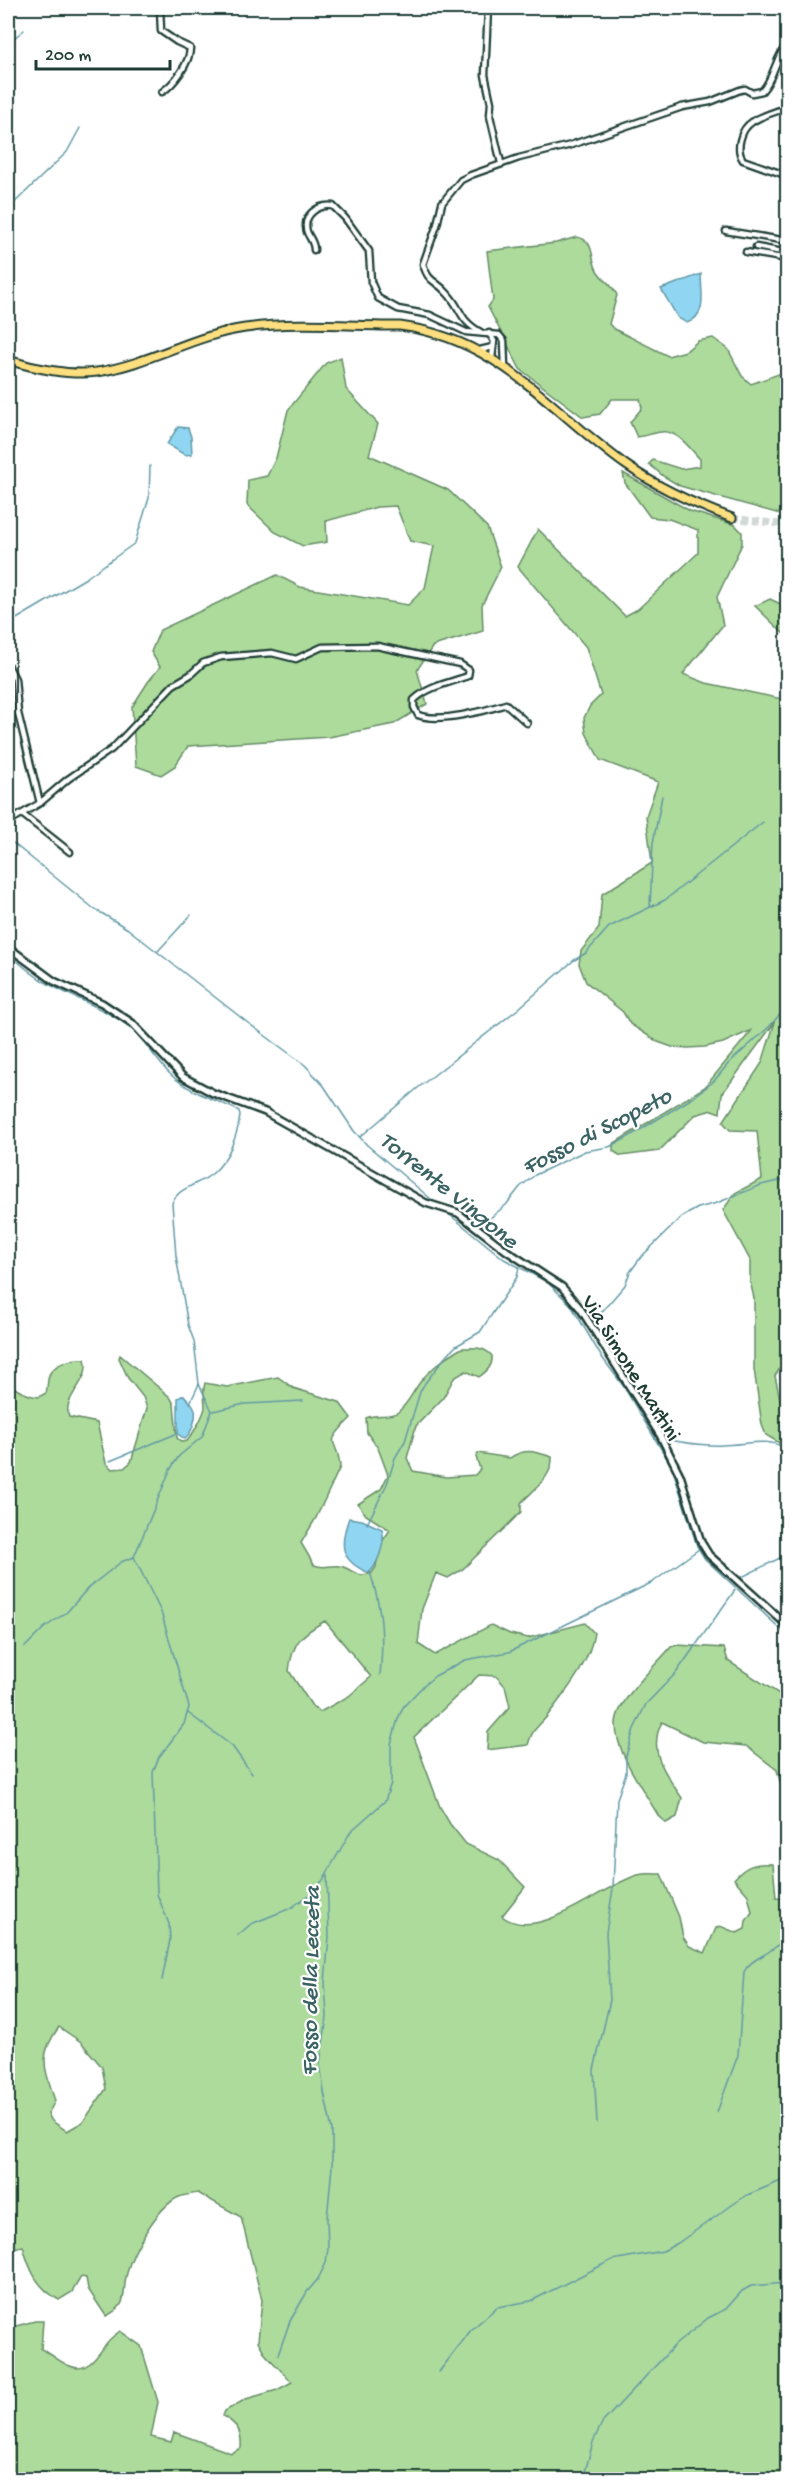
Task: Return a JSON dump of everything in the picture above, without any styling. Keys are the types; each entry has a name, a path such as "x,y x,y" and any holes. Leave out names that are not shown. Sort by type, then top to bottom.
{"main road":[{"path":"8,360 52,370 96,372 132,363 209,334 247,327 400,326 422,328 452,337 480,350 506,367 625,464 663,489 732,518"}],"street":[{"path":"160,8 161,31 190,48 191,53 182,69 162,92"},
{"path":"488,8 485,75 491,103 490,116 501,163"},
{"path":"482,333 464,321 449,294 430,280 423,264 442,203 461,180 501,163 571,145 740,90 745,89 752,93 762,91 775,68 779,53 788,43"},
{"path":"788,107 750,123 740,141 739,150 742,160 788,176"},
{"path":"314,250 314,244 306,229 308,216 317,208 333,206 345,218 369,251 371,282 378,297 398,309 430,315 466,332 489,333 502,337 506,367"},
{"path":"726,231 788,241"},
{"path":"756,248 788,253"},
{"path":"746,252 788,259"},
{"path":"489,333 493,338 492,358"},
{"path":"480,350 493,347"},
{"path":"492,358 504,351"},
{"path":"8,822 40,803 68,779 112,749 173,685 190,675 203,663 221,657 272,653 296,659 322,647 377,646 460,664 470,670 468,676 429,687 414,700 414,707 418,715 432,717 488,710 506,704 527,723"},
{"path":"8,665 15,679 18,713 40,803"},
{"path":"22,814 70,852"},
{"name":"Via Simone Martini","path":"8,947 54,981 102,1003 132,1023 183,1077 213,1094 265,1112 426,1203 458,1213 507,1251 562,1287 580,1308 662,1438 680,1475 701,1542 713,1560 787,1624"}],"green space":[{"path":"577,237 590,246 595,267 617,295 609,324 614,329 668,356 686,351 698,341 713,338 728,349 742,376 751,384 787,371 787,516 680,486 663,476 649,464 653,460 681,469 700,466 700,459 673,434 661,432 637,437 630,422 642,408 640,399 612,399 600,414 583,417 520,369 488,307 493,300 487,251 556,243"},
{"path":"341,357 346,389 378,424 369,455 448,490 487,527 501,567 482,605 483,631 433,646 417,670 427,704 394,724 329,737 188,746 175,766 161,775 136,766 132,707 160,667 151,652 160,630 277,575 300,587 408,605 425,588 434,546 410,541 396,506 377,507 326,521 327,542 303,546 275,532 247,505 248,480 267,476 276,458 288,410 326,363"},
{"path":"623,473 690,511 735,525 742,532 742,544 717,597 723,625 683,674 706,683 787,700 788,1356 775,1376 784,1420 784,1446 766,1435 762,1425 754,1369 754,1298 750,1281 750,1260 723,1210 735,1193 762,1179 757,1131 730,1130 723,1122 762,1063 775,1022 722,1094 720,1113 712,1110 695,1115 659,1151 621,1156 613,1151 613,1144 705,1087 752,1030 723,1043 705,1047 672,1047 658,1042 630,1024 623,1012 586,982 579,964 581,951 599,928 602,894 652,863 646,816 658,782 600,760 586,733 584,718 590,706 601,695 586,647 518,567 538,529 625,616 638,609 698,553 698,530 669,519 650,517 625,483"},
{"path":"770,599 787,607 787,637 755,606"},
{"path":"462,1348 482,1349 492,1356 492,1363 479,1377 466,1371 454,1378 443,1398 416,1426 407,1458 413,1471 446,1477 475,1475 480,1469 476,1457 478,1453 510,1458 521,1452 536,1452 552,1457 546,1477 521,1503 521,1512 463,1569 448,1578 436,1573 422,1609 418,1644 435,1655 491,1625 510,1634 528,1638 585,1623 594,1633 588,1655 582,1666 534,1731 528,1745 487,1750 488,1732 510,1707 505,1686 496,1676 479,1675 414,1737 440,1807 450,1824 466,1844 499,1860 525,1887 502,1916 517,1923 533,1923 570,1910 638,1875 661,1874 679,1917 683,1937 689,1946 705,1953 716,1928 720,1926 737,1933 745,1929 746,1921 752,1912 748,1895 734,1879 747,1868 761,1864 773,1864 776,1898 788,1899 787,2479 8,2479 8,2328 43,2321 41,2349 76,2368 91,2362 109,2340 120,2331 141,2346 158,2402 151,2437 171,2442 174,2432 231,2453 241,2448 241,2437 236,2426 223,2416 225,2411 246,2399 277,2390 292,2382 266,2355 258,2341 262,2300 241,2217 198,2193 179,2197 155,2219 134,2253 125,2281 122,2303 119,2308 106,2316 88,2289 86,2278 81,2277 72,2292 59,2300 45,2290 35,2277 23,2246 8,2249 8,1381 22,1392 39,1397 46,1393 49,1375 56,1366 76,1359 85,1359 84,1375 69,1402 69,1417 97,1423 106,1463 112,1469 124,1468 131,1462 147,1408 143,1397 128,1378 119,1358 120,1355 170,1397 174,1404 177,1438 182,1442 187,1441 203,1415 205,1383 227,1387 278,1377 293,1388 339,1402 351,1418 334,1439 340,1467 316,1518 301,1543 314,1565 339,1566 366,1575 372,1573 376,1567 379,1546 390,1530 366,1515 358,1504 381,1489 388,1475 378,1448 367,1433 366,1418 398,1412 430,1371","holes":["325,1621 371,1677 349,1696 320,1712 312,1706 289,1671 290,1661 299,1640","59,2027 81,2042 102,2067 106,2089 83,2122 67,2131 52,2121 48,2114 55,2101 46,2071 45,2055"]},
{"path":"677,1645 724,1648 728,1661 781,1695 787,1702 787,1809 777,1770 746,1746 703,1742 662,1722 656,1743 657,1752 664,1771 682,1798 677,1817 666,1823 659,1817 626,1760 617,1736 616,1725 622,1706 629,1695 671,1647"}],"water":[{"path":"701,274 701,309 694,319 687,323 678,318 661,289"},
{"path":"178,427 188,428 192,454 185,455 167,444"},
{"path":"184,1395 195,1410 192,1428 185,1439 178,1434 178,1398"},
{"path":"349,1518 362,1520 382,1529 383,1540 380,1552 369,1573 352,1563 344,1551 344,1536"}],"waterway":[{"path":"8,43 24,30"},
{"path":"8,209 67,152 80,128"},
{"path":"8,624 86,578 135,543 149,498 150,466"},
{"path":"8,676 15,706 8,713"},
{"path":"650,906 653,843 662,796"},
{"path":"360,1137 518,1009 573,961 586,953 609,927 665,900 763,822"},
{"name":"Torrente Vingone","path":"8,839 93,908 128,929 305,1065 324,1086 354,1131 367,1145 437,1204"},
{"path":"158,951 191,915"},
{"path":"8,953 40,979 121,1021 135,1032 178,1081 194,1091 239,1111 240,1115 231,1147 218,1168 208,1177 185,1189 175,1197 172,1203 176,1256 188,1325 194,1341 199,1384 212,1411 202,1437 179,1456 170,1470 134,1557 161,1612 189,1707 184,1724 159,1757 153,1772 157,1894 169,1924 170,1940 162,1980"},
{"name":"Fosso di Scopeto","path":"479,1227 506,1205 520,1187 535,1175 585,1151 609,1147 694,1097 714,1081 729,1063 769,1027 788,1005"},
{"path":"592,1323 625,1285 630,1272 641,1257 682,1217 698,1208 717,1203 761,1185 788,1179"},
{"name":"Torrente Vingone","path":"445,1211 504,1259 547,1282 571,1305 672,1467 697,1546 705,1559 788,1636"},
{"path":"367,1524 387,1484 395,1458 405,1441 425,1383 456,1346 480,1332 517,1277 519,1267"},
{"path":"190,1403 199,1384"},
{"path":"213,1411 245,1404 303,1401"},
{"path":"110,1461 178,1433"},
{"path":"665,1439 708,1445 764,1442 788,1450"},
{"name":"Fosso della Lecceta","path":"238,1935 251,1924 291,1908 313,1892 323,1880 351,1831 385,1801 391,1783 391,1744 398,1719 403,1707 424,1685 435,1676 465,1660 509,1652 653,1582 699,1549"},
{"path":"738,1579 788,1554"},
{"path":"25,1647 44,1628 67,1612 88,1588 121,1562 134,1557"},
{"path":"370,1572 381,1623 380,1675"},
{"path":"597,2123 594,2070 610,2000 606,1933 613,1888 617,1799 626,1773 626,1756 634,1729 646,1704 676,1673 735,1590"},
{"path":"188,1713 232,1746 252,1774"},
{"name":"Fosso della Lecceta","path":"278,2355 290,2321 326,2263 328,2248 327,2219 332,2166 332,2130 320,2063 327,2017 325,1982 329,1937 327,1874"},
{"path":"717,2112 738,2055 744,1972 752,1962 777,1946 788,1932"},
{"path":"439,2372 471,2330 497,2307 531,2301 612,2260 663,2251 745,2196 788,2178"},
{"path":"788,2276 783,2302 788,2347"},
{"path":"580,2480 602,2423 675,2345 708,2318 726,2309 742,2291 751,2286 785,2283"},
{"path":"784,2480 788,2460"}],"tunnel":[{"path":"732,518 788,525"}]}
